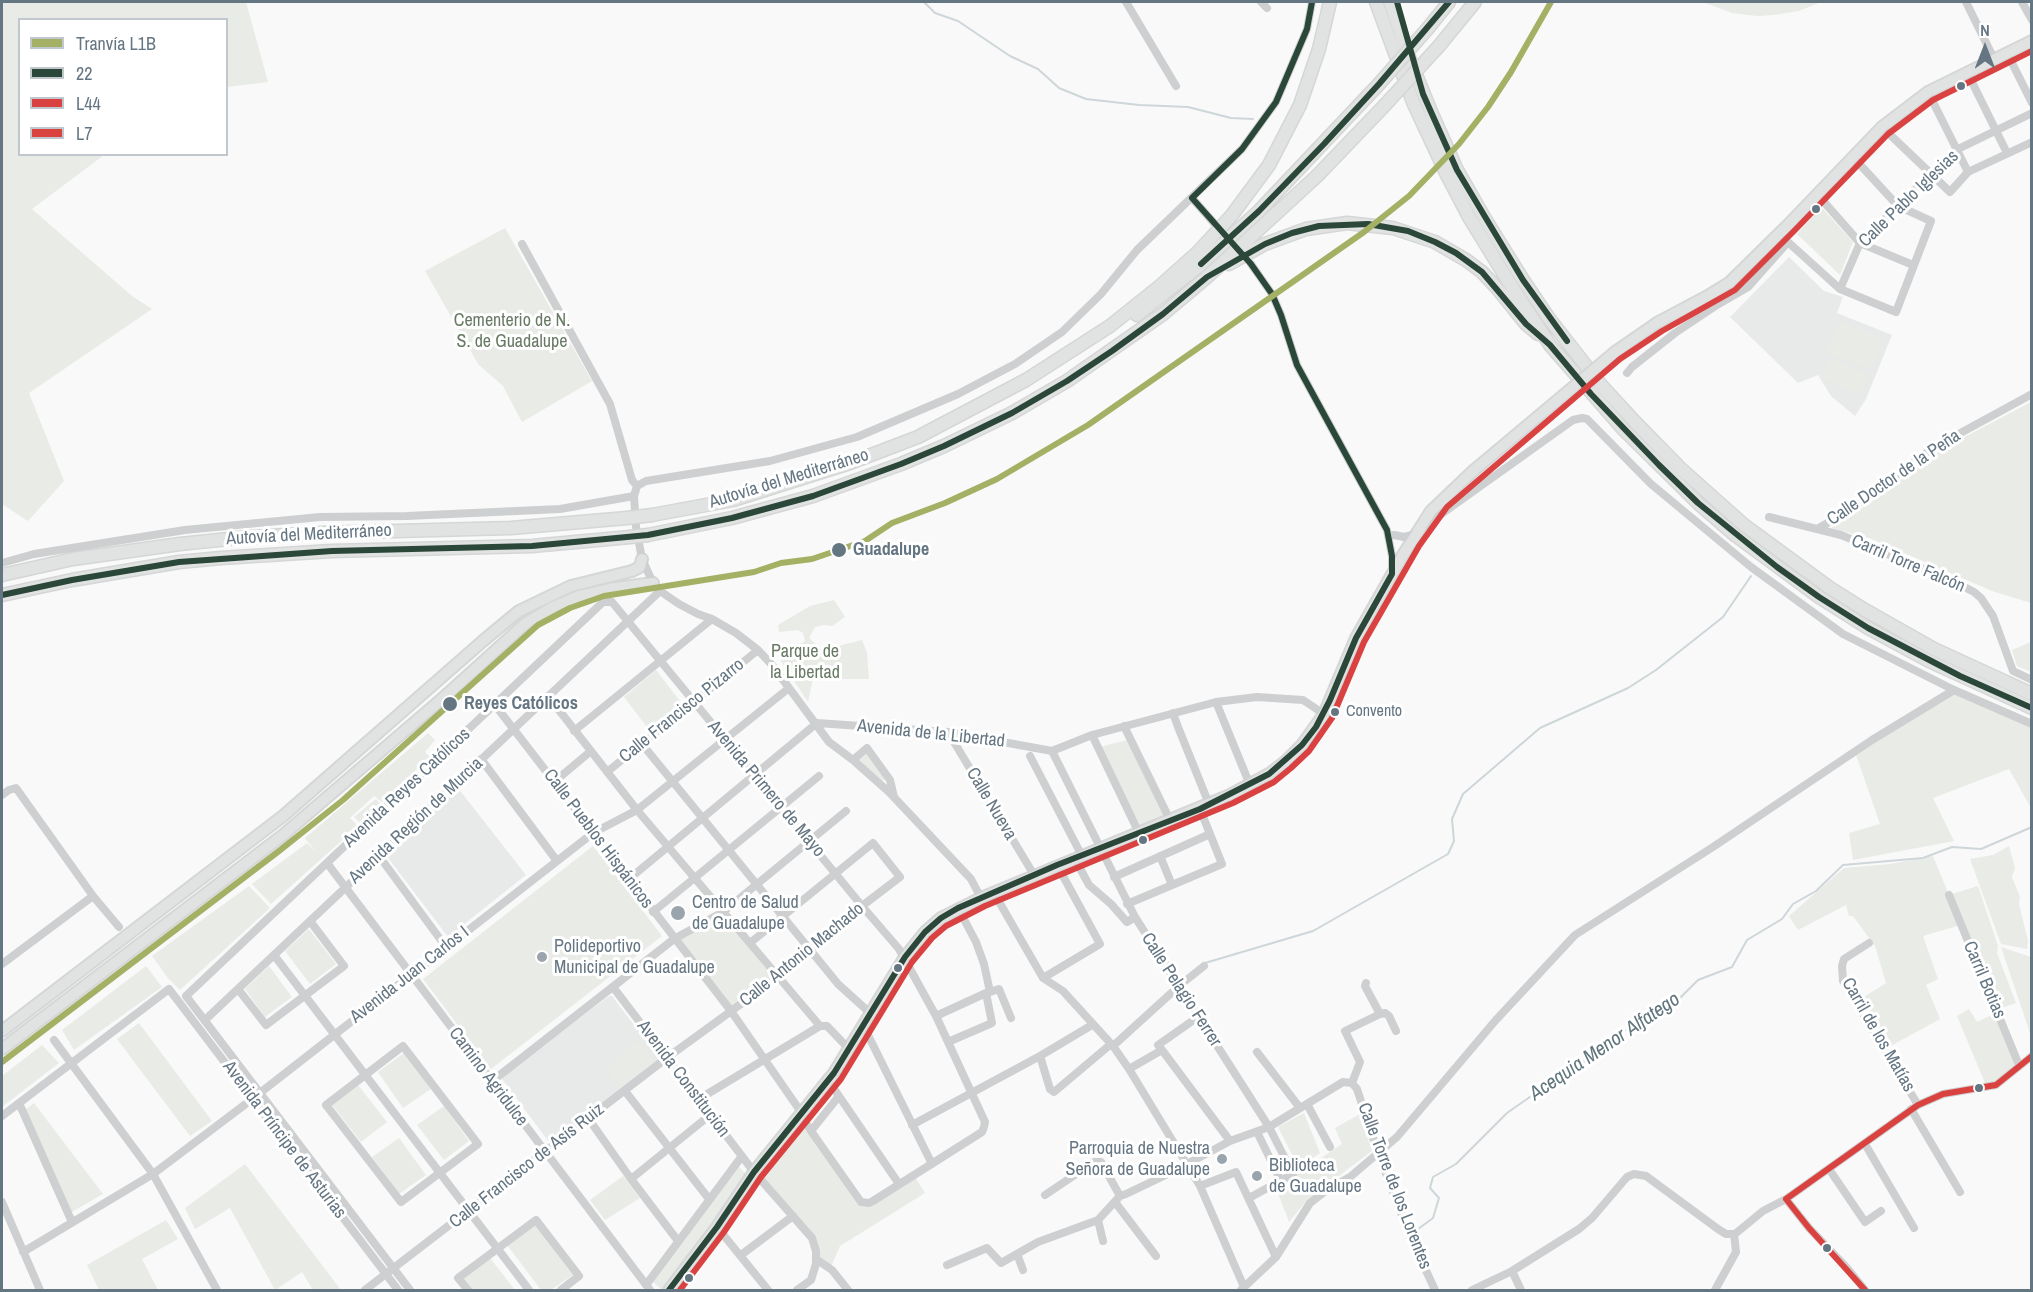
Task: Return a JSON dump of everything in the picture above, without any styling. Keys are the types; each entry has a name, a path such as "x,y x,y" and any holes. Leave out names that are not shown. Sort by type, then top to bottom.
{"highway":[{"name":"Autovía del Mediterráneo","path":"2,575 73,559 227,539 320,532 468,530 561,525 652,515 733,500 850,463 918,437 1026,380 1110,326 1176,273 1217,232 1252,190 1269,165 1300,105 1319,49 1330,2"},
{"path":"1376,2 1413,102 1446,175 1493,258 1550,345 1591,393 1698,503 1769,560 1820,597 1868,628 1939,666 2031,708"},
{"path":"1390,2 1423,94 1457,170 1523,280 1548,317 1601,385 1680,468 1744,525 1830,588 1934,649 2031,694"},
{"path":"1396,2 1423,94"},
{"path":"918,437 982,408 1054,370 1115,330 1200,265 1259,211 1379,84 1449,2"},
{"name":"Autovía del Mediterráneo","path":"2,595 82,578 179,562 221,558 332,551 532,546 648,535 732,518 813,496 944,446 1012,413 1067,381 1163,314 1317,176 1439,46 1475,2"},
{"path":"1206,277 1265,244 1306,229 1347,224 1393,228 1435,242 1466,260 1482,272 1526,324 1550,345"}],"main road":[{"path":"669,1290 717,1227 754,1172 828,1080 905,957 925,932 941,918 958,908 1057,865 1205,807 1250,785 1286,761 1302,745 1324,714 1356,638 1392,574 1431,511 1453,488 1614,352 1657,323 1729,283 1882,127 1928,92 2031,41"},
{"path":"2,1030 283,816 484,639 519,611 571,586 632,571 640,567 642,559"},
{"path":"601,578 654,584"},
{"path":"2,1050 283,835 443,698 526,623 553,607 579,596 609,589 654,584"}],"street":[{"path":"1126,2 1176,86"},
{"path":"981,898 971,879 894,798 853,760 829,742 817,723 758,650 736,633 712,619 679,604 654,584 642,559 636,527 634,496 637,486 646,481 770,461 857,436 977,384 1015,364 1062,332 1101,294 1137,250 1242,149 1276,102 1307,29 1312,2"},
{"path":"1965,2 1994,59"},
{"path":"2022,2 2031,20"},
{"path":"2007,53 2031,103"},
{"path":"1967,72 2007,153"},
{"path":"1928,92 1968,172"},
{"name":"Calle Pablo Iglesias","path":"1840,289 1860,243 1956,150 2031,113"},
{"path":"1882,127 1950,192 1968,172 2031,142"},
{"path":"1779,234 1840,289 1896,312 1931,221 1898,206 1853,157"},
{"path":"1817,194 1860,243 1913,265"},
{"path":"1192,198 1214,224"},
{"path":"1627,373 1675,333 1748,287 1788,242"},
{"path":"522,244 610,404 632,480 637,486"},
{"path":"1251,264 1272,294 1297,365 1391,533 1402,545 1404,553 1396,553 1391,548"},
{"name":"Calle Doctor de la Peña","path":"1819,528 1851,509 1933,448 2031,394"},
{"path":"1391,533 1408,536 1418,531 1573,420 1587,419 1651,484 1751,567 1843,634 1953,690 2031,724"},
{"path":"2,563 34,554 196,529 320,517 418,516 560,509 634,496"},
{"name":"Carril Torre Falcón","path":"1769,517 1841,535 1953,581 1974,592 1993,616 2012,669 2015,673 2031,680"},
{"path":"1391,533 1392,574"},
{"name":"Avenida Región de Murcia","path":"205,1020 627,621 654,584"},
{"name":"Avenida Reyes Católicos","path":"186,996 603,602 612,602 627,621"},
{"path":"574,730 712,619"},
{"name":"Avenida Primero de Mayo","path":"627,621 905,957 936,1016 985,1122 982,1132 899,1184"},
{"name":"Calle Francisco Pizarro","path":"607,772 758,650"},
{"name":"Avenida Juan Carlos I","path":"23,1252 153,1174 593,833 638,810 789,688"},
{"path":"994,893 1043,978 1063,991 1112,1045 1129,1069 1200,1186 1243,1289 1276,1257 1310,1203 1350,1177 1397,1137 1495,1021 1575,935 1713,847 1872,740 1953,690"},
{"path":"548,696 668,847 820,1026"},
{"path":"1052,750 1092,735 1216,702 1257,697 1303,700 1324,714"},
{"path":"1216,702 1250,785"},
{"name":"Calle Pueblos Hispánicos","path":"495,705 731,1011 861,1202 869,1203 899,1184"},
{"path":"1127,903 1222,864 1210,834 1205,807 1173,713"},
{"path":"628,879 817,723"},
{"name":"Avenida de la Libertad","path":"817,723 948,732 1052,750"},
{"path":"1124,726 1170,820"},
{"name":"Calle Nueva","path":"948,732 1034,875"},
{"path":"1092,735 1139,833"},
{"path":"642,744 838,984 870,1013"},
{"path":"853,760 867,748 890,780 894,798"},
{"name":"Calle Pelagio Ferrer","path":"1052,750 1135,917 1269,1127 1293,1174 1281,1181"},
{"path":"554,782 591,751"},
{"path":"1030,756 1089,885 1111,904 1126,922 1135,917"},
{"path":"481,759 557,861"},
{"path":"653,912 819,776"},
{"path":"2,795 16,788 93,896 119,927"},
{"path":"491,1082 674,939 723,912 846,811"},
{"path":"1114,877 1210,834"},
{"name":"Calle Antonio Machado","path":"668,1057 778,977 900,877 873,843 835,873"},
{"path":"379,856 446,947"},
{"path":"1160,856 1172,885"},
{"name":"Camino Agridulce","path":"327,863 649,1289"},
{"path":"1043,978 1100,944 1057,865"},
{"path":"750,944 835,873"},
{"name":"Carril Botias","path":"1949,895 2019,1065"},
{"path":"2,964 93,896"},
{"path":"948,1042 992,1023 984,964 976,942 958,908"},
{"path":"238,988 266,1024 344,966 310,921"},
{"name":"Carril de los Matías","path":"1869,943 1844,959 1843,981 1915,1107"},
{"path":"274,955 529,1290"},
{"path":"1040,1056 1050,1089 1054,1092 1204,966"},
{"path":"1366,983 1365,986 1380,1014"},
{"name":"Avenida Constitución","path":"613,987 754,1172 812,1238 816,1259"},
{"name":"Avenida Príncipe de Asturias","path":"70,1063 169,988 256,1096 390,1272 410,1290"},
{"path":"936,1016 999,989 1011,1018"},
{"name":"Avenida Príncipe de Asturias","path":"186,996 205,1020 256,1096"},
{"path":"1352,1083 1360,1062 1345,1031 1385,1013 1389,1016 1396,1031"},
{"path":"1198,1017 1158,1045 1230,1141"},
{"path":"862,1025 932,1164"},
{"path":"912,1125 1040,1056 1092,1025"},
{"path":"699,1099 820,1026 827,1026 849,1049"},
{"path":"54,1040 153,1174 217,1290"},
{"path":"403,1047 478,1144 400,1202 326,1105 365,1075 403,1047"},
{"path":"1129,1069 1162,1050"},
{"path":"1257,1053 1304,1106 1330,1148"},
{"path":"1472,1290 1512,1271 1579,1229 1592,1218 1627,1177 1634,1174 1646,1176 1718,1229 1726,1234 1734,1234 1762,1211 1829,1169 1915,1107 1943,1094 1996,1085 2031,1056"},
{"name":"Calle Francisco de Asís Ruiz","path":"365,1290 668,1057"},
{"path":"2,1116 70,1063"},
{"path":"828,1080 899,1184"},
{"name":"Calle Torre de los Lorentes","path":"1117,1199 1230,1141 1269,1127 1343,1082 1352,1083 1357,1089 1378,1153 1410,1236 1435,1290"},
{"path":"625,1091 709,1199"},
{"path":"811,1131 839,1096"},
{"path":"19,1103 72,1222"},
{"path":"1915,1107 1960,1192"},
{"path":"631,1179 710,1115"},
{"path":"588,1118 678,1241"},
{"path":"1249,1198 1281,1181 1257,1132"},
{"path":"1864,1144 1914,1228"},
{"path":"649,1289 678,1241 742,1156"},
{"path":"1045,1195 1094,1162 1101,1162 1117,1199 1156,1256"},
{"path":"1829,1169 1865,1222 1881,1211"},
{"path":"1200,1186 1236,1172 1276,1257"},
{"path":"1786,1198 1809,1228 1865,1290"},
{"path":"947,1265 987,1248 1001,1263 1038,1242 1098,1220 1117,1199"},
{"path":"2,1202 38,1287 28,1290"},
{"path":"741,1256 793,1216"},
{"path":"468,1290 458,1278 536,1220 579,1276 561,1290"},
{"path":"1098,1220 1103,1241"},
{"path":"717,1227 768,1290"},
{"path":"1715,1290 1736,1252 1734,1234"},
{"path":"1017,1254 1023,1270"},
{"path":"797,1290 811,1280 816,1259 832,1270 848,1290"},
{"path":"1512,1271 1521,1290"},
{"name":"Avenida Príncipe de Asturias","path":"390,1272 398,1290"}],"shaded area":[{"path":"1789,257 1824,291 1843,297 1837,313 1892,335 1866,399 1855,416 1831,396 1818,375 1798,383 1730,317"},
{"path":"458,788 526,875 448,937 386,855"},
{"path":"612,996 659,1060 549,1142 502,1079 503,1076"}],"green space":[{"path":"2,2 246,2 268,82 228,87 228,18 18,18 18,156 103,156 32,209 132,296 152,309 29,393 64,481 28,521 2,504"},
{"path":"1703,2 1821,2 1799,11 1757,16 1732,13"},
{"path":"1821,207 1853,242 1840,275 1797,234"},
{"name":"Cementerio de N. S. de Guadalupe","path":"505,228 592,381 522,422 503,386 478,364 425,271"},
{"path":"1839,321 1884,339 1871,370 1826,352"},
{"path":"1830,359 1869,374 1862,395 1822,379"},
{"path":"2031,402 2031,603 1992,591 1869,538 1831,528 1876,499 1938,451"},
{"name":"Parque de la Libertad","path":"834,600 845,617 832,626 815,627 809,638 822,650 862,640 867,653 869,679 813,679 808,702 781,661 779,652 794,648 805,641 803,633 798,630 779,632 778,625 810,606"},
{"path":"2031,642 2031,672 2017,666 2012,650"},
{"path":"656,670 683,705 650,731 624,697"},
{"path":"1954,690 2031,724 2031,808 2009,769 1933,798 1954,841 1853,860 1849,833 1880,824 1855,752"},
{"path":"428,733 435,740 425,752 430,757 382,802 374,796 350,818 358,826 271,904 252,884 307,843 316,852 305,838"},
{"path":"1127,740 1167,821 1143,831 1100,747"},
{"path":"867,754 886,780 882,780 858,761"},
{"path":"376,799 381,805 360,823 354,817"},
{"name":"Polideportivo Municipal de Guadalupe","path":"593,846 662,936 491,1069 423,979"},
{"path":"2009,846 2015,868 2012,877 2020,897 2019,904 2028,941 2027,949 2001,944 1970,859 1993,855"},
{"path":"1933,856 1949,895 1978,886 1998,946 1997,953 2016,1003 1999,1009 1961,925 1923,936 1938,979 1926,985 1940,1019 1887,1048 1859,1000 1886,983 1875,946 1853,916 1849,916 1846,905 1798,930 1789,916 1844,868 1890,864"},
{"path":"249,886 270,908 180,990 152,956"},
{"path":"721,915 773,977 731,1008 680,939"},
{"path":"309,929 336,964 310,984 285,951"},
{"path":"2001,947 2031,957 2031,1036"},
{"path":"146,966 162,987 74,1050 62,1030"},
{"path":"269,966 292,997 265,1017 245,989"},
{"path":"1969,1009 1977,1022 1998,1012 2018,1063 2004,1080 1985,1083 1957,1016"},
{"path":"139,1023 212,1121 190,1136 117,1039"},
{"path":"639,1041 655,1062 619,1089 605,1069"},
{"path":"42,1045 59,1063 2,1107 2,1076"},
{"path":"404,1053 431,1089 403,1108 378,1072"},
{"path":"358,1085 387,1122 361,1142 332,1105"},
{"path":"34,1103 103,1194 70,1213 25,1110"},
{"path":"444,1106 469,1141 444,1160 417,1125"},
{"path":"1304,1113 1320,1153 1299,1168 1278,1127"},
{"path":"799,1114 865,1203 915,1177 925,1193 840,1246 830,1269 816,1259 812,1238 754,1172"},
{"path":"1360,1114 1372,1151 1308,1199 1289,1222 1276,1188 1342,1144 1335,1128"},
{"path":"399,1138 426,1175 399,1194 372,1157"},
{"path":"735,1163 752,1180 665,1290 662,1290 651,1280"},
{"path":"245,1164 341,1290 313,1290 302,1272 275,1290 230,1208 195,1229 185,1208"},
{"path":"623,1176 640,1198 605,1220 590,1200"},
{"path":"166,1220 178,1239 142,1259 158,1290 99,1290 87,1265"},
{"path":"535,1224 573,1275 551,1290 541,1290 507,1245"},
{"path":"490,1258 515,1290 471,1290 463,1279"}],"waterway":[{"path":"924,2 935,13 958,21 1010,56 1038,69 1059,88 1086,99 1139,105 1188,107 1231,118 1253,119"},
{"path":"1205,963 1313,931 1448,854 1454,841 1452,819 1463,794 1540,728 1628,688 1656,670 1723,617 1751,576"},
{"name":"Acequia Menor Alfatego","path":"1414,1232 1433,1218 1439,1198 1430,1188 1433,1177 1456,1164 1507,1113 1557,1078 1578,1069 1595,1048 1678,1000 1698,980 1732,967 1747,940 1782,919 1793,904 1816,891 1843,865 1923,858 1952,847 1981,849 2032,827"}],"tram line":[{"name":"L1B","path":"2,1062 343,800 538,625 570,608 604,596 754,572 781,563 812,559 865,541 892,523 945,503 997,479 1088,425 1364,232 1409,196 1459,144 1488,107 1551,2"}],"transit line":[{"name":"22","path":"1192,198 1242,149 1276,102 1307,29 1312,2"},
{"name":"22","path":"1397,2 1423,94 1457,170 1523,280 1567,341"},
{"name":"22","path":"1201,264 1259,211 1324,144 1449,2"},
{"name":"L44","path":"680,1290 724,1232 761,1177 841,1079 912,962 932,938 946,926 985,906 1233,803 1274,782 1309,751 1332,718 1364,642 1419,546 1447,507 1620,359 1662,331 1735,290 1888,134 1933,100 2032,51"},
{"name":"22","path":"669,1290 717,1227 754,1172 834,1073 905,957 925,932 941,918 958,908 1057,865 1200,809 1269,774 1302,745 1316,727 1356,638 1392,574 1392,556 1387,530 1297,365 1272,294 1251,264 1192,198"},
{"name":"22","path":"2,595 72,580 179,562 332,551 532,546 648,535 732,518 813,496 901,464 1012,413 1112,351 1163,314 1207,277 1265,244 1292,233 1319,226 1368,224 1408,231 1435,242 1456,253 1482,272 1526,324 1550,345 1591,394 1659,465 1698,503 1777,567 1868,628 1960,676 2032,708"},
{"name":"L7","path":"1786,1199 1918,1105 1943,1094 1996,1085 2032,1056"},
{"name":"L7","path":"1786,1199 1865,1290"}],"place":[{"name":"Guadalupe","path":"839,550"},
{"name":"Reyes Católicos","path":"450,704"},
{"name":"Convento","path":"1335,712"},
{"name":"Centro de Salud de Guadalupe","path":"678,913"},
{"name":"Polideportivo Municipal de Guadalupe","path":"542,957"},
{"name":"Parroquia de Nuestra Señora de Guadalupe","path":"1222,1159"},
{"name":"Biblioteca de Guadalupe","path":"1257,1176"}]}
